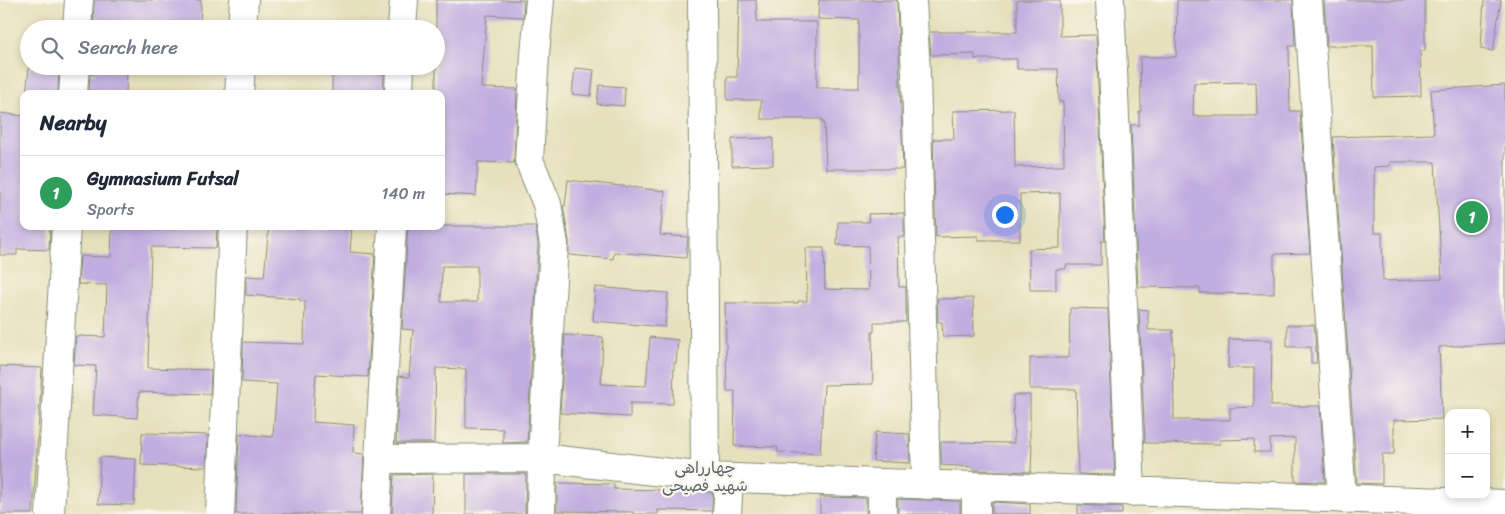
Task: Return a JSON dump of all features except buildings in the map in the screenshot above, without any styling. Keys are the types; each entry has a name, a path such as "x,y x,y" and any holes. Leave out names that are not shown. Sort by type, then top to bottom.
{"street":[{"path":"78,20 79,0"},
{"path":"243,20 244,0"},
{"path":"403,20 404,0"},
{"path":"540,0 529,160 546,204 554,244 540,514"},
{"path":"702,0 717,477 727,514"},
{"path":"912,0 916,73 926,485"},
{"path":"1110,0 1116,499"},
{"path":"1308,0 1342,499"},
{"path":"73,90 74,75"},
{"path":"239,90 240,75"},
{"path":"399,90 400,75"},
{"path":"50,514 66,230"},
{"path":"220,514 233,230"},
{"path":"376,514 392,230"},
{"path":"379,459 542,458 717,477 976,487 1116,499 1264,505 1342,499 1418,508 1505,504"},
{"path":"882,484 882,514"},
{"path":"976,487 976,514"}],"place":[{"name":"Gymnasium Futsal","path":"1472,217"}],"district":[{"name":"چهارراهی شهید فصیحی","path":"705,476"}]}
